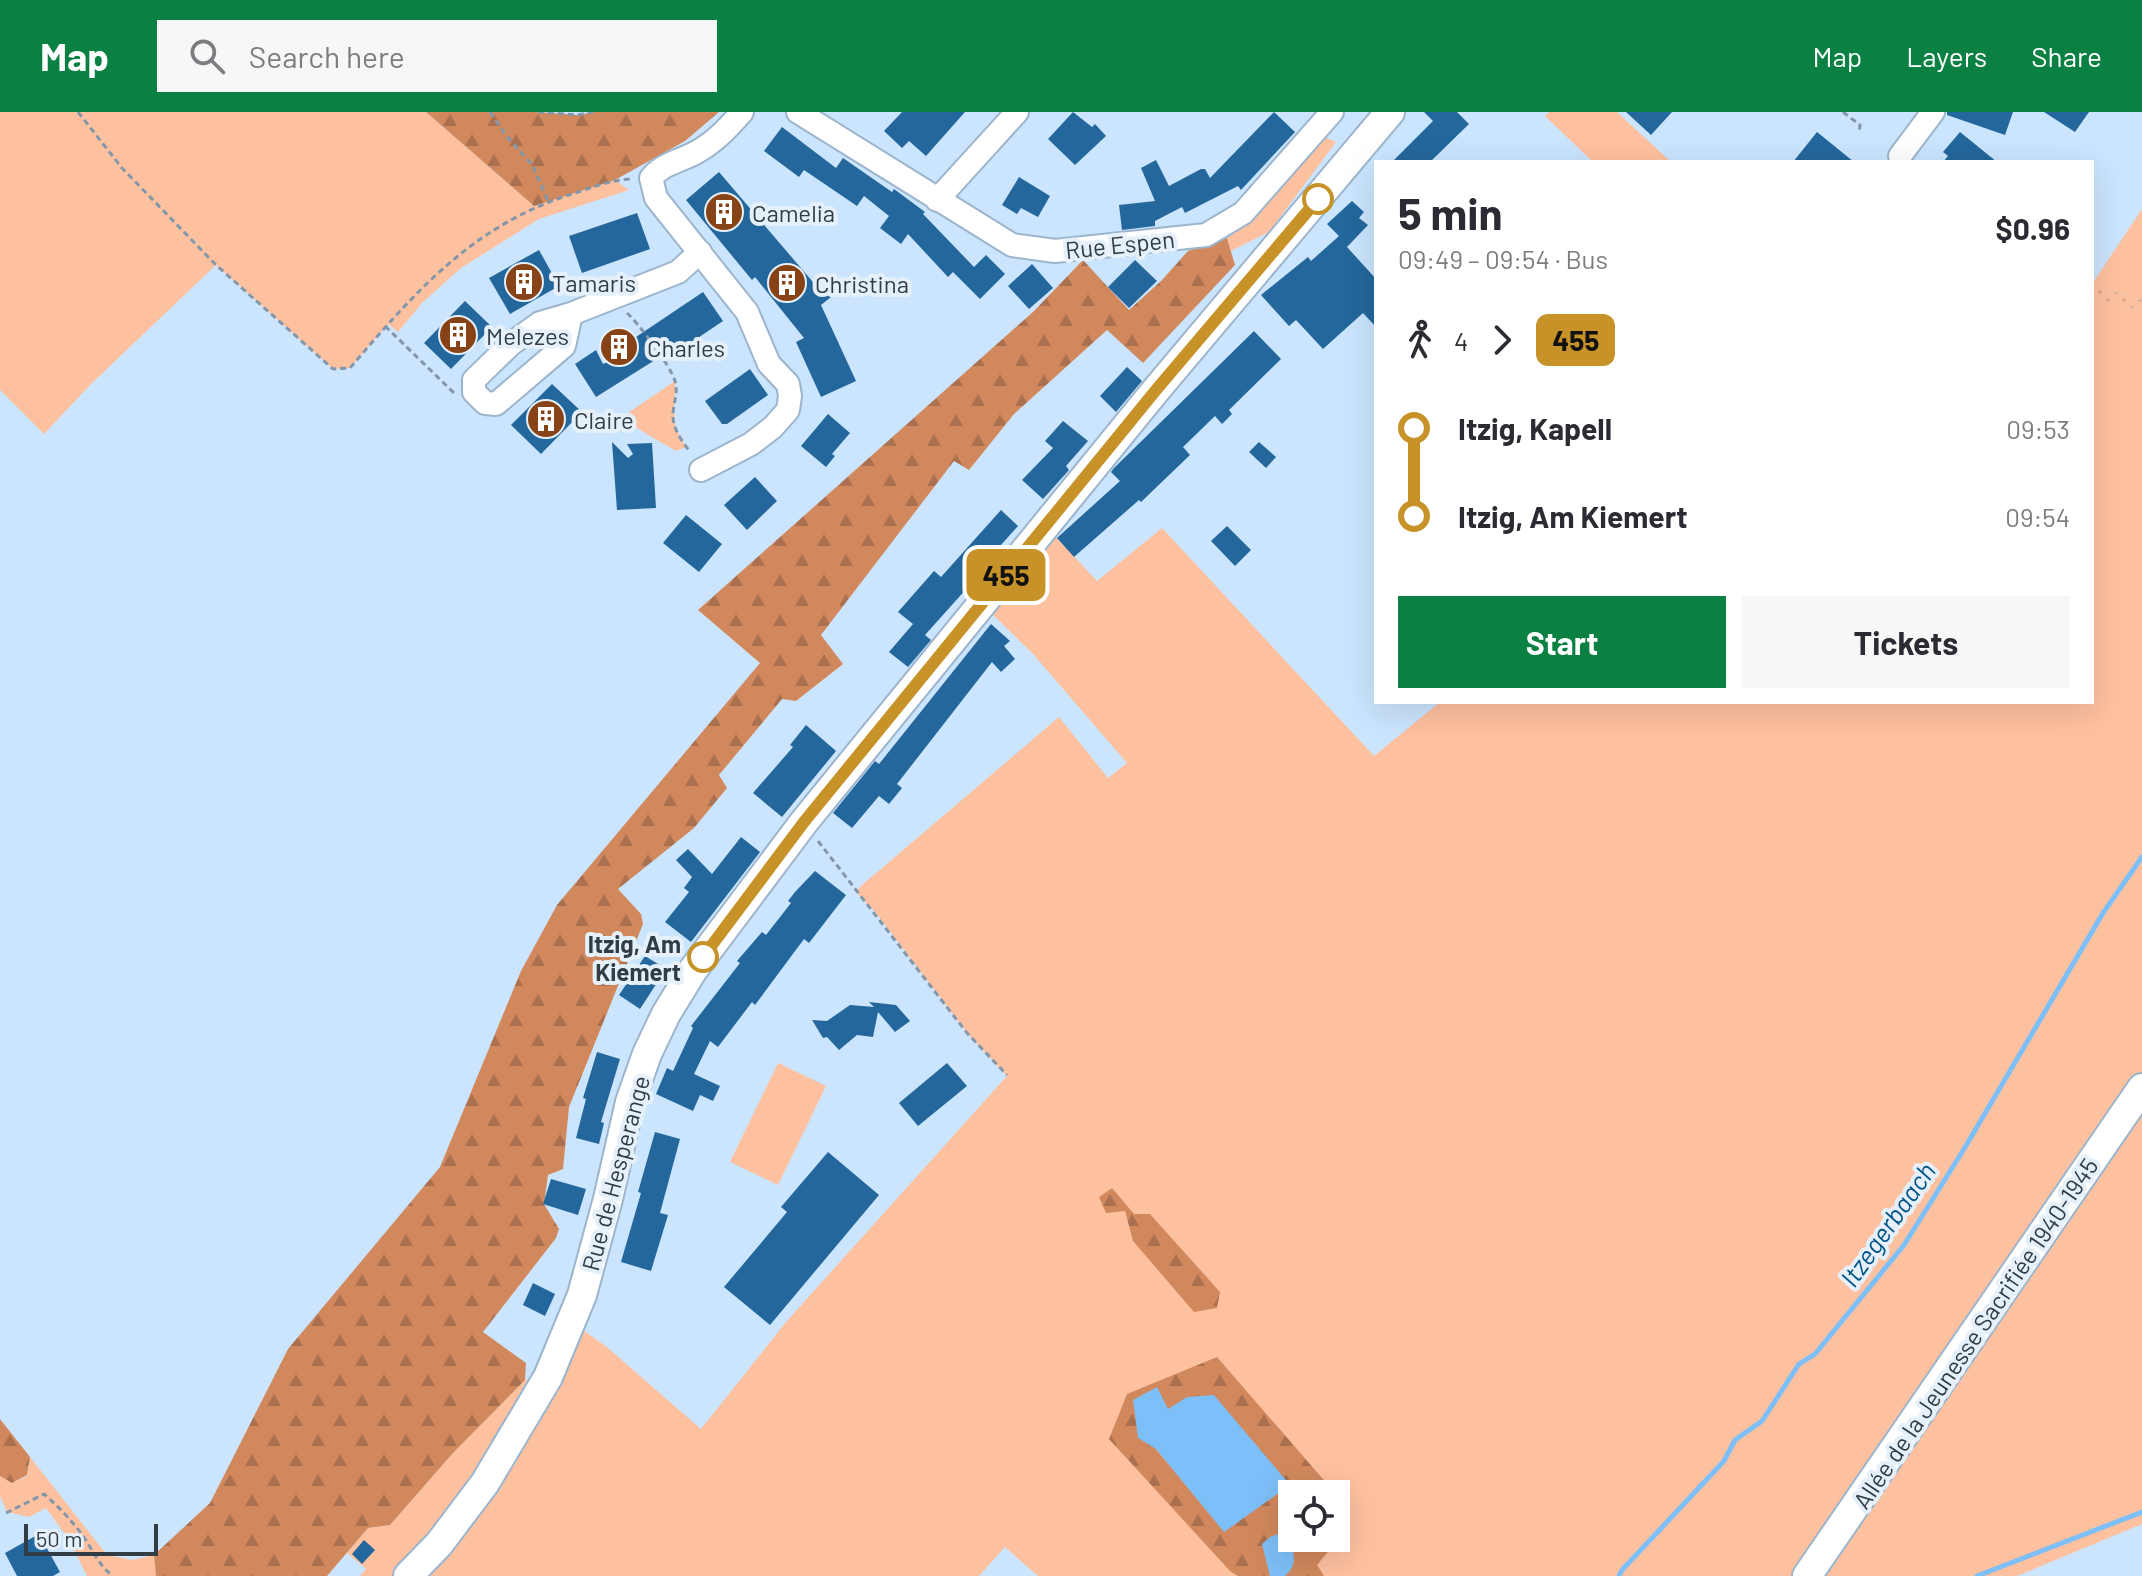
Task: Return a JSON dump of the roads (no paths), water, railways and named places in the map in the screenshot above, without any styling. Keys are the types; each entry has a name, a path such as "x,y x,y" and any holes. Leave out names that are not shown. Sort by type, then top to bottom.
{"main road":[{"name":"Rue de Hesperange","path":"408,1576 439,1544 485,1483 548,1377 582,1295 630,1102 647,1054 666,1014 693,970 804,822 1146,402 1390,112"},
{"name":"Allée de la Jeunesse Sacrifiée 1940-1945","path":"1807,1576 2142,1088"}],"street":[{"path":"701,470 751,444 773,427 788,410 788,384 769,364 747,312 656,198 651,178 658,170 697,153 723,135 742,112"},
{"name":"Rue Espen","path":"798,112 1012,245 1055,251 1206,235 1243,213 1332,112"},
{"path":"937,200 1017,112"},
{"path":"1900,156 1933,112"},
{"path":"571,314 564,346 496,404 485,403 474,392 474,380 511,344 540,323 678,272 700,252"}],"water":[{"path":"1157,1387 1168,1409 1187,1397 1214,1395 1286,1480 1278,1480 1278,1494 1224,1532 1156,1449 1138,1438 1133,1400"},
{"path":"1278,1534 1278,1552 1293,1552 1294,1561 1285,1576 1270,1576 1262,1544"}],"waterway":[{"name":"Itzegerbaach","path":"1619,1576 1724,1461 1735,1440 1762,1421 1799,1364 1815,1354 1904,1245 2103,913 2142,857"},
{"path":"1977,1576 2142,1512"}],"place":[{"name":"Camelia","path":"724,212"},
{"name":"Tamaris","path":"524,282"},
{"name":"Christina","path":"787,283"},
{"name":"Melezes","path":"458,335"},
{"name":"Charles","path":"619,347"},
{"name":"Claire","path":"546,419"},
{"name":"Itzig, Am Kiemert","path":"703,957"}]}
